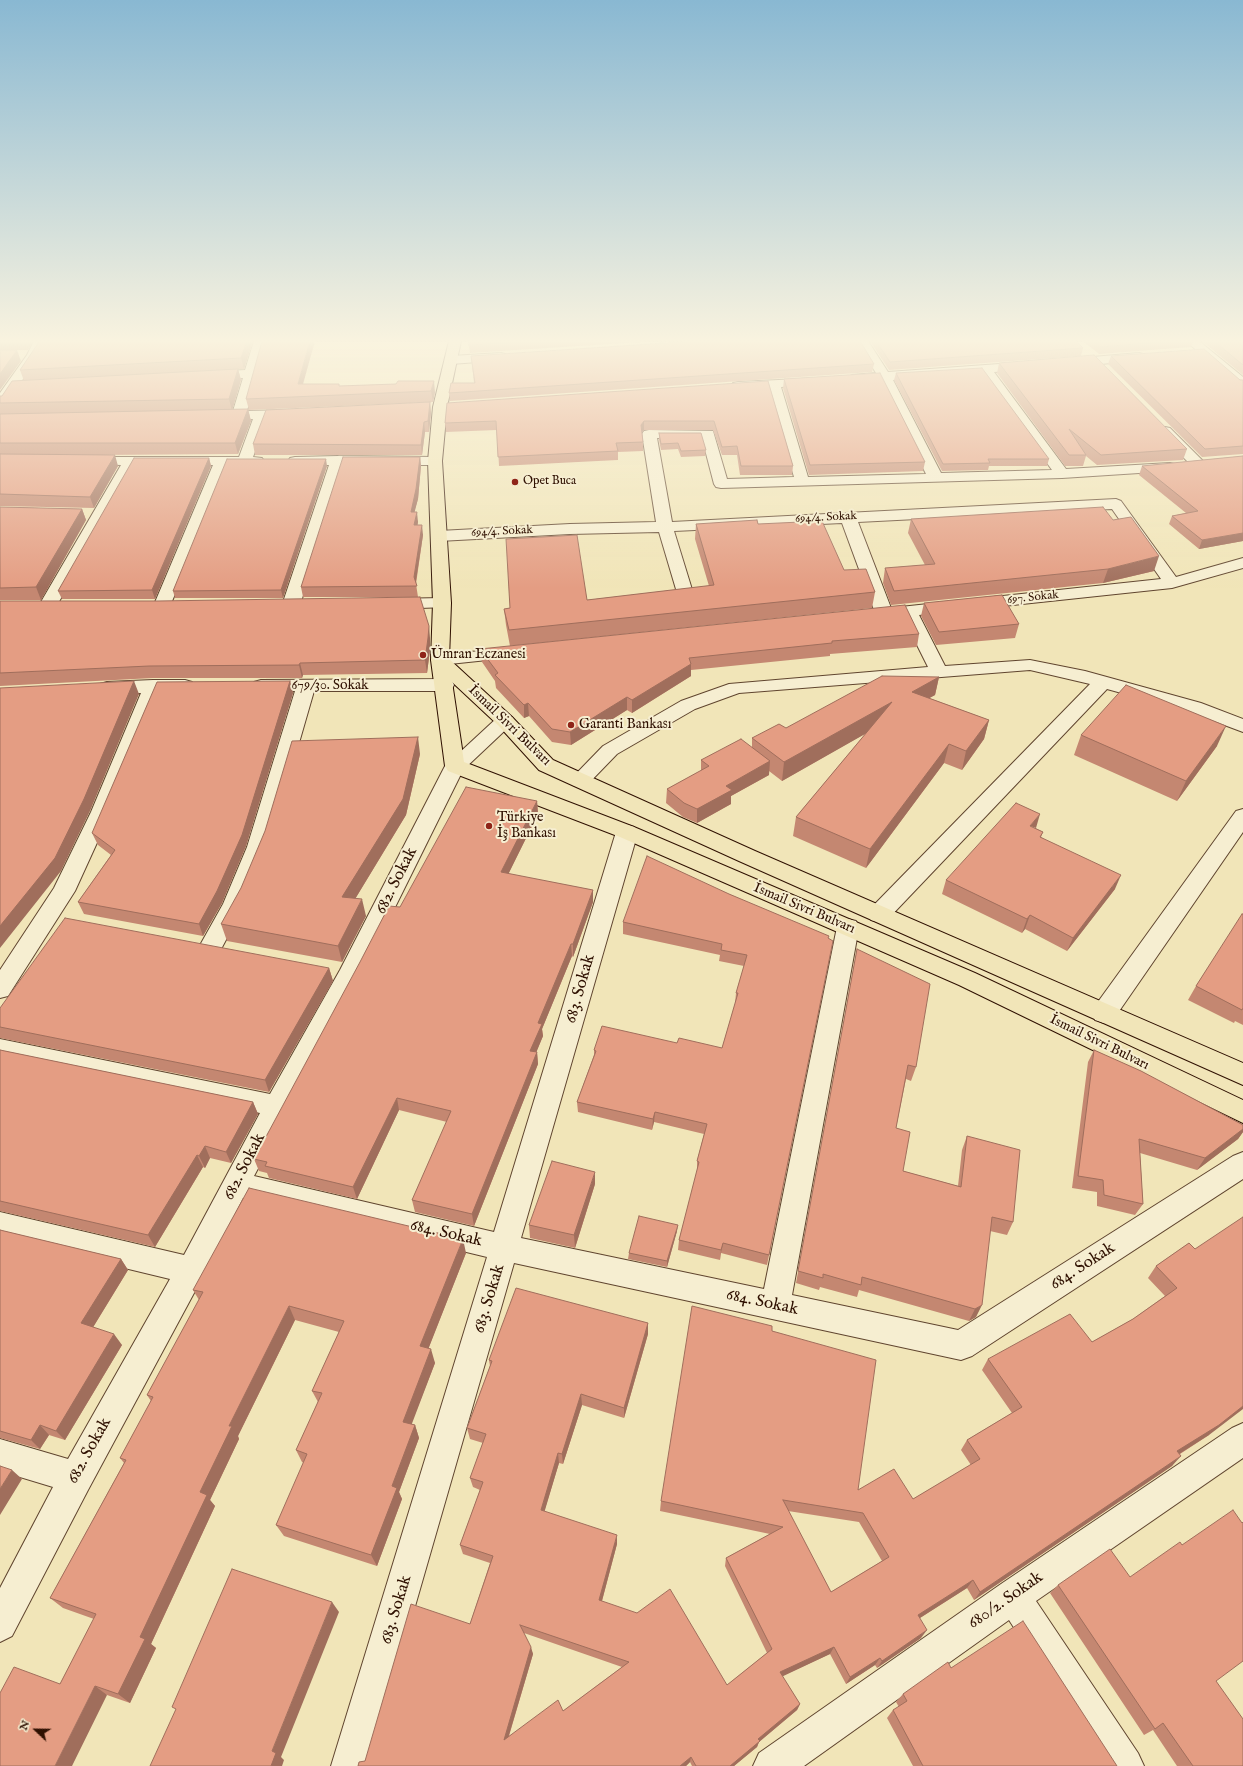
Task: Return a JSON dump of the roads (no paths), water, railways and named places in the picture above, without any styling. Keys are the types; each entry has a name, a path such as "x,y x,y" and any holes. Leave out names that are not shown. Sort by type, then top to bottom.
{"main road":[{"name":"İsmail Sivri Bulvarı","path":"439,423 436,461 442,603 440,660 445,685 455,766 627,832 967,979 1243,1112"},
{"name":"İsmail Sivri Bulvarı","path":"440,660 505,722 546,765 879,914 1243,1074"}],"street":[{"path":"244,461 259,423"},
{"path":"785,423 802,481"},
{"path":"908,423 936,478"},
{"path":"1025,423 1062,474"},
{"path":"1157,423 1198,464"},
{"path":"686,596 664,527 649,434 708,434 721,484 1062,474 1108,488 1198,464 1213,462"},
{"path":"76,460 222,462 268,461"},
{"path":"47,607 92,515 131,460"},
{"path":"292,605 338,460"},
{"path":"283,461 436,461"},
{"path":"162,607 222,462"},
{"path":"1108,488 1172,583"},
{"name":"694/4. Sokak","path":"439,536 570,529 664,527 848,517 1108,488"},
{"path":"848,517 884,613"},
{"name":"697. Sokak","path":"860,616 1172,583 1243,564"},
{"path":"379,604 442,603"},
{"path":"909,611 939,672"},
{"path":"440,660 527,651"},
{"path":"580,780 610,750 688,705 736,688 1030,665 1103,682 1194,707 1243,726"},
{"path":"879,914 1103,682"},
{"name":"679/30. Sokak","path":"244,686 445,685"},
{"path":"0,989 64,891 101,812 153,686"},
{"path":"91,689 153,686 198,686"},
{"path":"211,947 234,904 258,846 306,686"},
{"name":"682. Sokak","path":"0,1624 76,1478 191,1270 277,1106 338,971 455,766 505,722"},
{"path":"1104,1013 1243,816"},
{"name":"683. Sokak","path":"350,1766 505,1248 627,832"},
{"path":"47,917 71,921"},
{"path":"776,1306 848,927"},
{"path":"188,943 234,951"},
{"path":"0,1049 277,1106"},
{"name":"684. Sokak","path":"236,1184 505,1248 961,1345 1243,1164"},
{"path":"0,1225 191,1270"},
{"name":"680/2. Sokak","path":"772,1766 1013,1596 1243,1439"},
{"path":"0,1455 76,1478"},
{"path":"1013,1596 1125,1766"}],"place":[{"name":"Opet Buca","path":"515,482"},
{"name":"Ümran Eczanesi","path":"423,655"},
{"name":"Garanti Bankası","path":"571,725"},
{"name":"Türkiye İş Bankası","path":"489,826"}]}
